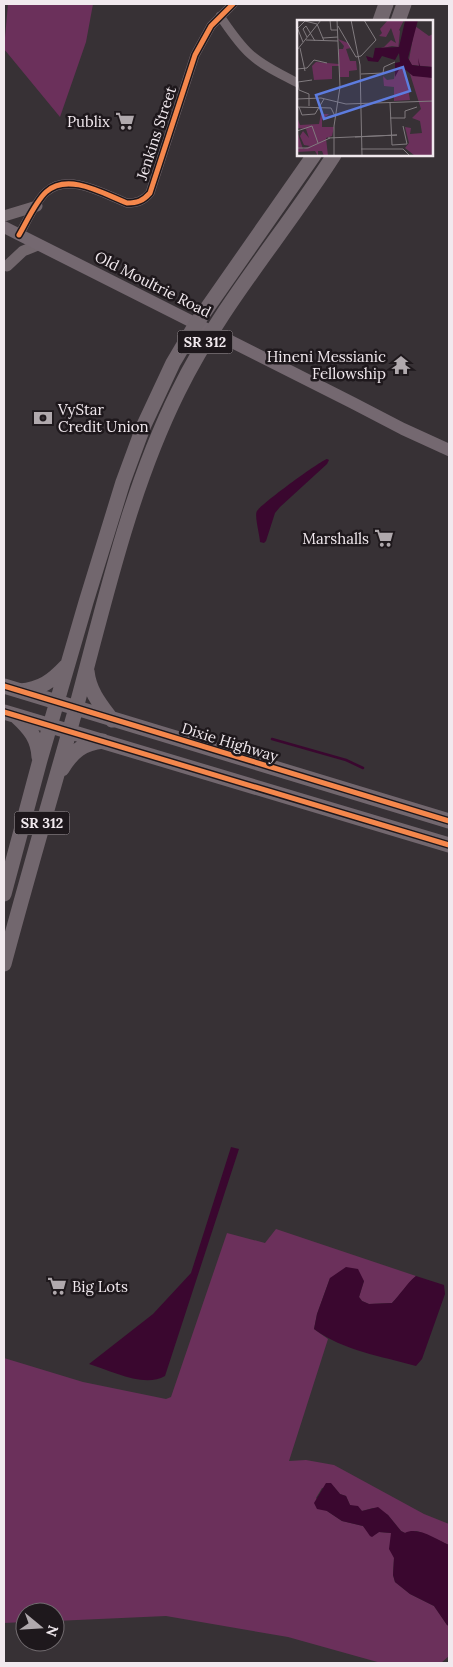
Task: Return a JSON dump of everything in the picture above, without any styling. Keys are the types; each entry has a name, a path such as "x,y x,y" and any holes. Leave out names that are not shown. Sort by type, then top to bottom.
{"main road":[{"path":"380,20 386,4"},
{"path":"398,20 404,4"},
{"name":"SR 312","path":"4,894 67,665 115,507 131,458 155,400 196,324 313,156"},
{"name":"SR 312","path":"4,964 102,608 131,512 166,418 183,382 211,332 333,156"},
{"name":"Old Moultrie Road","path":"4,228 387,421 449,450"},
{"path":"115,507 131,512"},
{"path":"87,663 89,683 93,693 112,720"},
{"path":"10,689 31,690 42,686 53,680 67,665"},
{"name":"Dixie Highway","path":"10,689 449,821"},
{"path":"10,714 449,845"},
{"path":"10,714 29,729 36,740 40,760"},
{"path":"55,778 75,751 84,745 105,741"},
{"path":"418,836 432,833 449,838"},
{"path":"4,915 8,922 4,940"}],"street":[{"name":"Jenkins Street","path":"19,236 47,191 61,185 70,184 84,187 127,203 134,203 145,198 150,193 195,55 202,39 220,16 233,4"},
{"path":"220,16 250,55 297,82"},
{"path":"4,216 37,206"},
{"path":"7,266 23,251 38,245"}],"shaded area":[{"path":"8,4 93,4 86,42 60,117 4,49"},
{"path":"327,459 329,460 327,464 275,513 266,541 264,543 260,542 256,517 257,511 291,483"},
{"path":"231,1147 239,1149 165,1376 157,1379 138,1379 89,1364 153,1314 191,1273"},
{"path":"276,1229 416,1276 392,1303 369,1304 362,1301 359,1297 364,1281 330,1278 317,1314 314,1329 328,1339 289,1461 306,1460 334,1465 424,1514 449,1524 449,1545 420,1532 405,1533 401,1531 388,1515 373,1508 362,1511 350,1505 346,1496 340,1494 334,1487 322,1488 316,1498 327,1511 342,1521 363,1526 372,1536 379,1532 391,1533 395,1582 410,1594 434,1606 449,1626 449,1656 441,1663 381,1663 288,1637 166,1616 65,1621 65,1602 15,1602 15,1622 4,1623 4,1358 83,1382 166,1399 171,1397 227,1233 265,1243"},
{"path":"346,1267 358,1269 364,1281 359,1297 362,1301 369,1304 392,1303 416,1276 444,1285 445,1294 422,1359 416,1366 350,1348 314,1329 317,1314 330,1278"},
{"path":"326,1483 331,1483 340,1494 346,1496 350,1505 358,1506 362,1511 378,1507 388,1515 401,1531 405,1533 410,1531 421,1532 449,1545 449,1626 434,1606 410,1594 395,1582 393,1575 394,1558 389,1549 391,1533 379,1532 372,1537 363,1526 342,1521 327,1511 317,1509 314,1503"}],"waterway":[{"path":"272,739 346,760 363,768"}],"cycle path":[{"path":"19,235 39,201 46,192 55,186 75,184 97,190 127,203 140,201 150,193 195,55 211,26 233,4"},
{"path":"4,686 449,821"},
{"path":"4,712 449,845"}],"place":[{"name":"Publix","path":"125,121"},
{"name":"Hineni Messianic Fellowship","path":"401,365"},
{"name":"VyStar Credit Union","path":"43,418"},
{"name":"Marshalls","path":"384,538"},
{"name":"Big Lots","path":"57,1286"}]}
